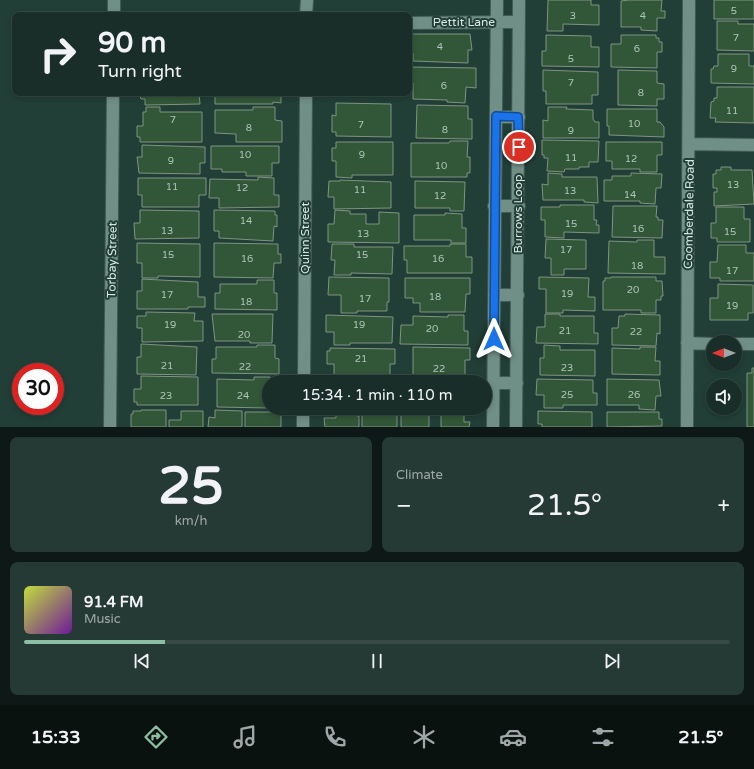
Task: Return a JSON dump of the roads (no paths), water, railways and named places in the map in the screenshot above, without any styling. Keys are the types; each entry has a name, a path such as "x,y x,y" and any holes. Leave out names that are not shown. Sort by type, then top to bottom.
{"street":[{"path":"114,0 114,12"},
{"path":"306,12 307,0"},
{"name":"Burrows Loop","path":"493,427 497,0"},
{"name":"Burrows Loop","path":"516,427 519,206 519,0"},
{"name":"Coomberdale Road","path":"687,427 690,144 689,0"},
{"name":"Pettit Lane","path":"412,22 519,22"},
{"name":"Torbay Street","path":"110,427 113,96"},
{"name":"Quinn Street","path":"304,375 306,96"},
{"path":"496,116 518,117"},
{"path":"690,144 754,145"},
{"path":"494,206 519,206"},
{"path":"494,295 518,294"},
{"path":"687,343 706,344"},
{"path":"742,344 754,344"},
{"path":"494,383 516,383"},
{"path":"303,415 303,427"}]}
